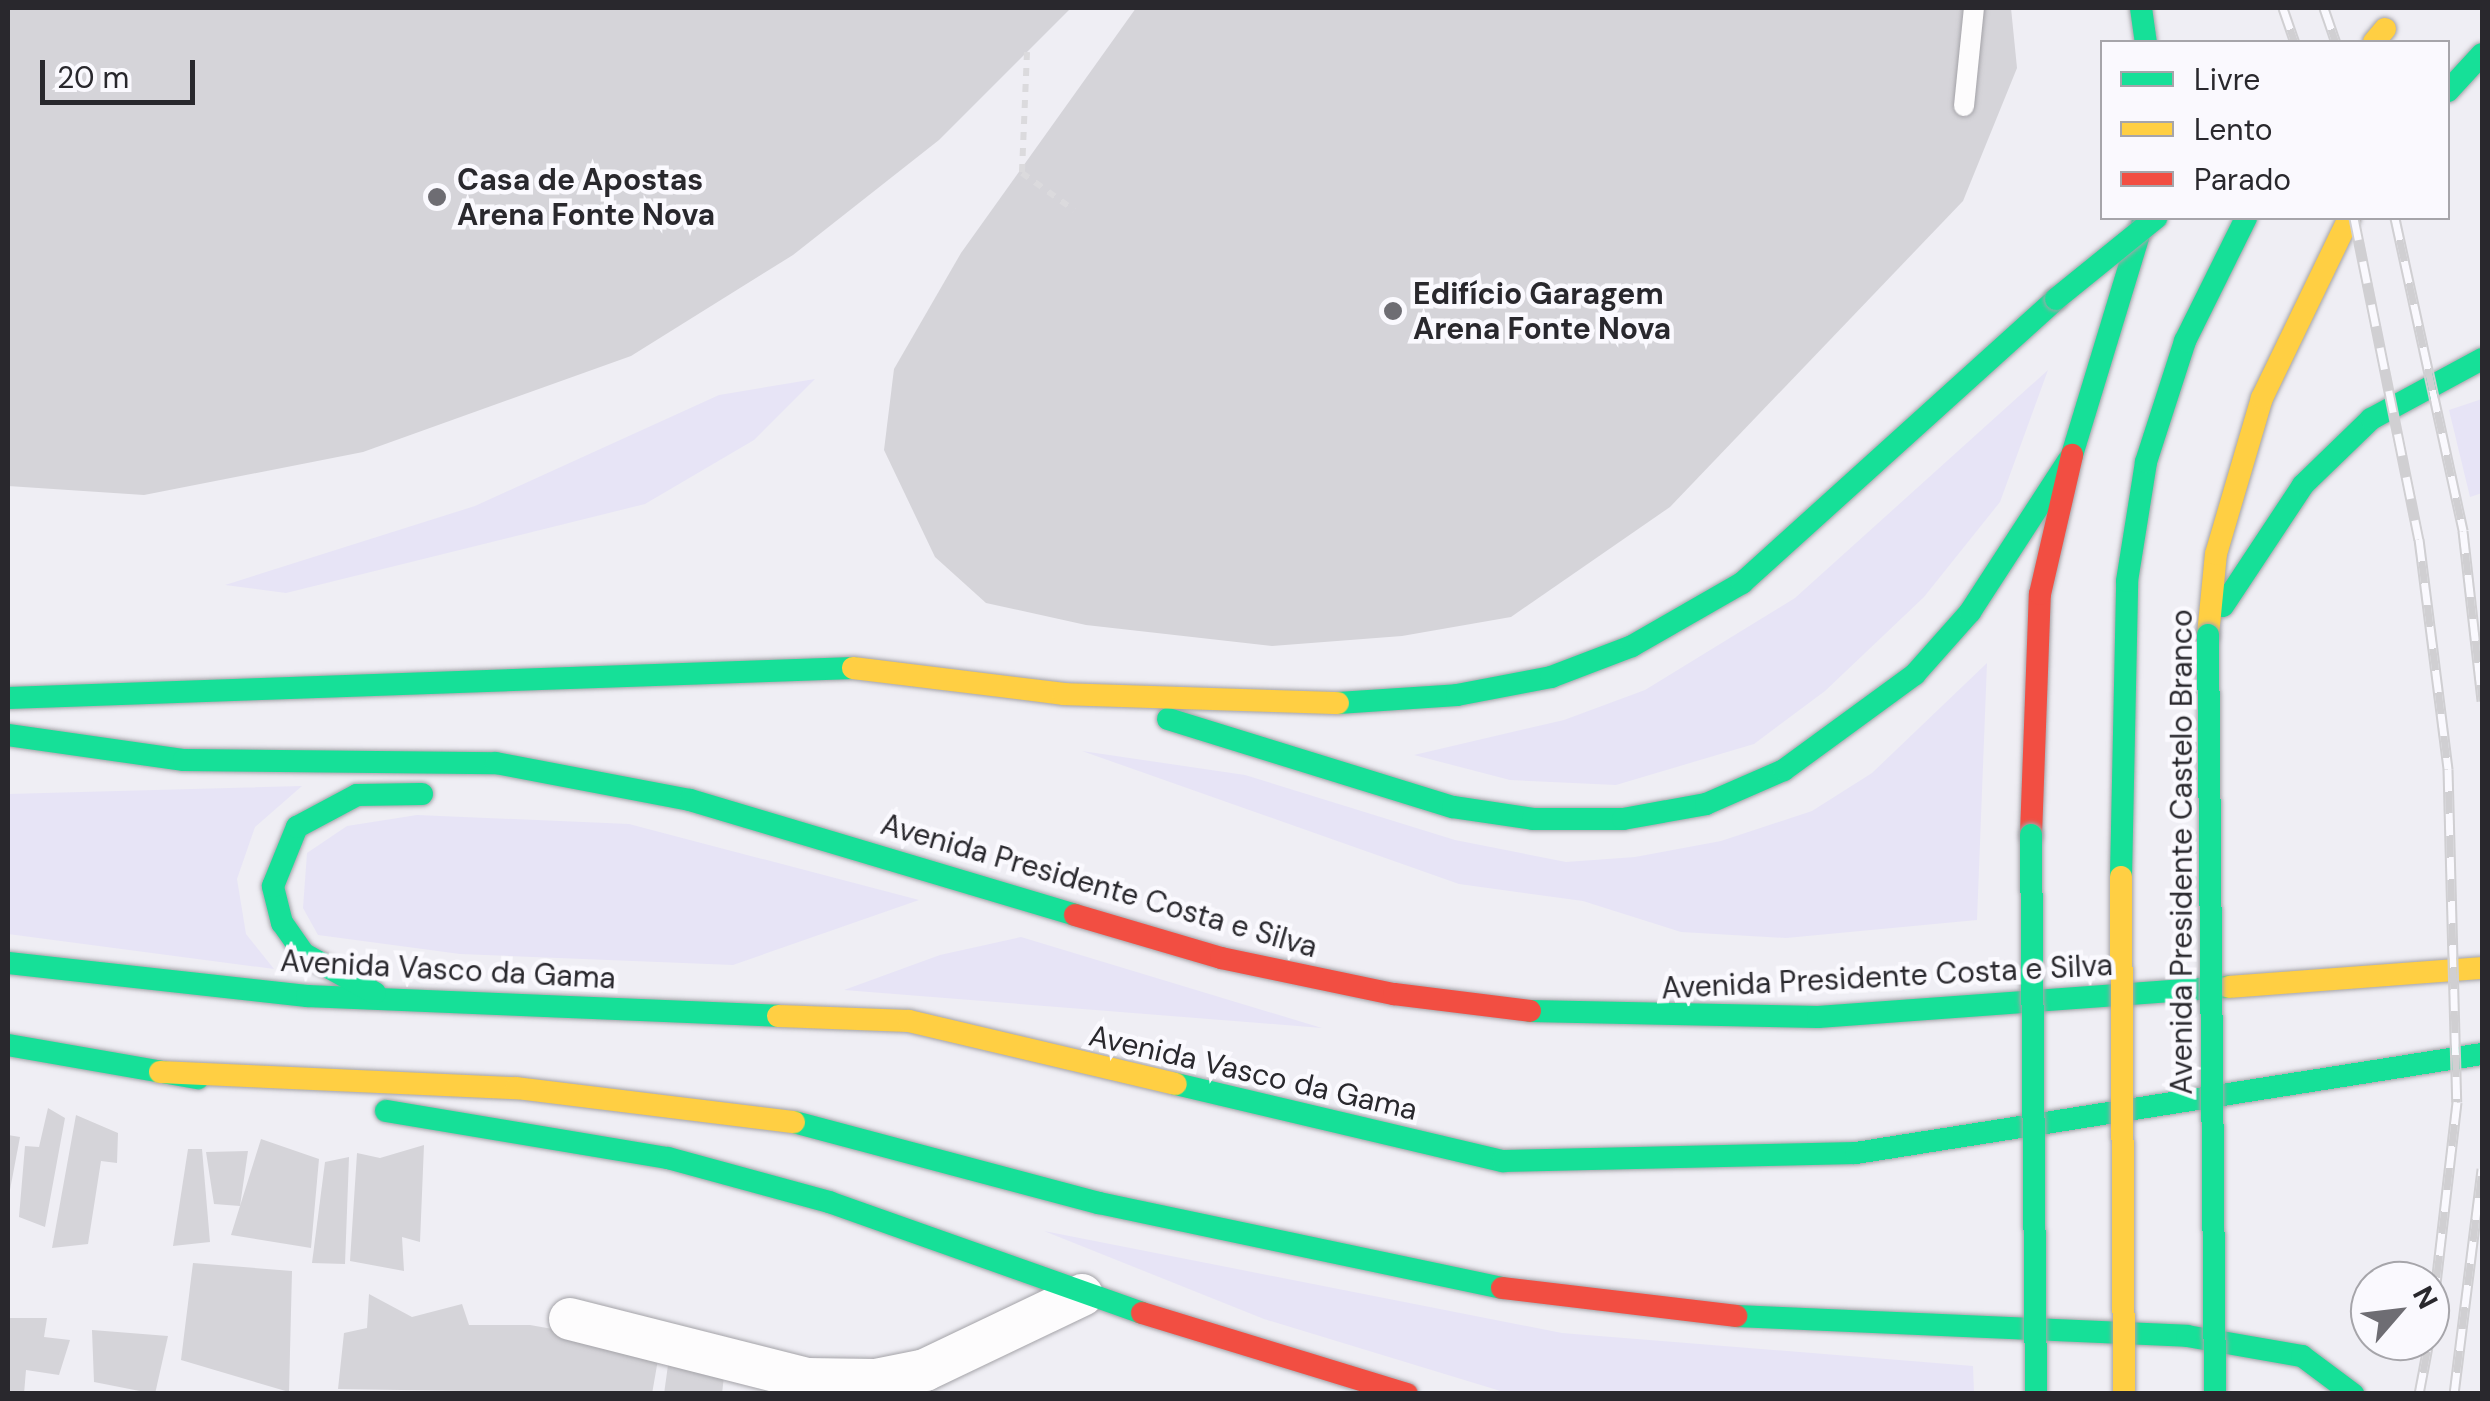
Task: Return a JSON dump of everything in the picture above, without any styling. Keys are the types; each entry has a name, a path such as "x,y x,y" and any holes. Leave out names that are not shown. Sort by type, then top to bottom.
{"main road":[{"path":"2141,8 2146,40"},
{"path":"2376,38 2406,8"},
{"path":"2450,89 2482,54"},
{"path":"2036,1394 2031,834 2040,594 2072,454 2143,220"},
{"path":"8,698 837,666 1064,694 1322,704 1457,695 1551,677 1632,646 1742,583 1818,522 2056,299 2154,220"},
{"name":"Avenida Presidente Castelo Branco","path":"2124,1394 2120,710 2126,581 2146,462 2185,341 2245,220"},
{"name":"Avenida Presidente Castelo Branco","path":"2215,1394 2208,635 2216,554 2262,398 2348,220"},
{"path":"2208,635 2253,550 2303,485 2371,420 2482,358"},
{"path":"1064,694 1214,731 1453,807 1533,819 1623,819 1706,804 1784,770 1915,674 1970,612 2072,454"},
{"name":"Avenida Presidente Costa e Silva","path":"8,735 184,760 477,760 690,800 1221,958 1394,994 1544,1013 1818,1016 2481,968"},
{"path":"396,1001 304,954 282,924 274,886 297,826 320,814 358,796 457,794"},
{"path":"534,796 690,800"},
{"name":"Avenida Vasco da Gama","path":"8,963 396,1001 909,1022 1503,1161 1856,1152 2482,1054"},
{"path":"8,1045 668,1158 829,1202 1082,1296 1407,1394"},
{"path":"160,1072 516,1088 768,1115 1099,1204 1514,1292 1777,1322 2187,1336 2302,1356 2354,1394"}],"street":[{"path":"570,1319 807,1379 875,1380 926,1370 1082,1296"}],"lane":[{"path":"1964,106 1974,8"}],"path":[{"path":"1027,52 1022,174 1074,210"}],"shaded area":[{"path":"2048,370 2000,502 1924,597 1825,691 1754,744 1616,785 1510,780 1414,755 1564,720 1645,690 1795,598"},
{"path":"815,379 754,440 645,504 286,593 225,585 475,506 719,395"},
{"path":"2482,399 2482,493 2470,497 2449,410"},
{"path":"1987,663 1977,920 1786,938 1681,932 1583,901 1459,884 1082,751 1245,775 1455,840 1566,862 1635,857 1721,841 1812,811 1872,773"},
{"path":"302,786 255,827 237,879 246,934 274,969 8,934 8,794"},
{"path":"417,815 629,824 919,900 733,965 460,954 318,935 303,908 307,853 347,826"},
{"path":"1021,937 1322,1028 844,990 940,955"},
{"path":"1044,1231 1562,1333 1973,1366 1974,1393 1507,1393 1264,1319"}],"building":[{"name":"Casa de Apostas Arena Fonte Nova","path":"8,8 1071,8 939,140 793,255 631,356 363,452 144,495 8,486"},
{"name":"Edifício Garagem Arena Fonte Nova","path":"1136,8 2011,8 2017,68 1963,201 1670,507 1511,617 1402,636 1272,646 1086,625 986,603 935,557 884,450 894,369 961,253"},
{"path":"48,1108 65,1118 45,1227 19,1217 25,1146 39,1147"},
{"path":"76,1115 118,1133 117,1163 101,1161 88,1244 52,1248"},
{"path":"8,1135 20,1137 9,1195 8,1195"},
{"path":"261,1139 319,1159 311,1248 231,1235"},
{"path":"424,1145 420,1242 402,1237 404,1271 350,1261 357,1153 380,1158"},
{"path":"188,1149 202,1149 210,1242 173,1246"},
{"path":"248,1151 240,1206 214,1204 206,1152"},
{"path":"349,1157 345,1264 312,1263 325,1162"},
{"path":"193,1263 292,1271 289,1392 181,1360"},
{"path":"369,1294 412,1317 462,1304 469,1325 530,1325 660,1348 652,1394 338,1389 344,1333 367,1328"},
{"path":"8,1318 47,1318 44,1337 70,1340 59,1375 26,1370 24,1394 8,1394"},
{"path":"92,1330 168,1336 155,1394 94,1382"},
{"path":"669,1358 724,1376 722,1394 664,1394"}],"railway":[{"path":"2283,8 2294,40"},
{"path":"2324,8 2335,40"},
{"path":"2354,220 2419,539 2448,769 2457,1102 2439,1261"},
{"path":"2395,220 2463,531 2482,701"},
{"path":"2454,1394 2482,1169"},
{"path":"2419,1394 2425,1361"}],"traffic: fast":[{"path":"2141,8 2146,40"},
{"path":"2450,89 2482,54"},
{"path":"2072,455 2143,220"},
{"path":"2056,299 2154,220"},
{"path":"2121,877 2127,581 2146,462 2185,341 2245,220"},
{"path":"1338,703 1457,695 1551,677 1632,646 1742,583 2056,299"},
{"path":"2223,606 2303,485 2371,419 2482,359"},
{"path":"1168,719 1453,807 1533,819 1623,819 1706,804 1784,770 1915,674 1970,612 2068,461"},
{"path":"2208,635 2215,1394"},
{"path":"8,698 853,668"},
{"path":"8,735 184,760 496,763 690,800 1075,915"},
{"path":"375,993 304,954 282,923 273,886 297,827 357,795 422,794"},
{"path":"2031,835 2036,1394"},
{"path":"8,963 307,996 778,1016"},
{"path":"1530,1011 1818,1017 2229,987"},
{"path":"8,1045 198,1078"},
{"path":"1176,1084 1503,1161 1856,1153 2482,1054"},
{"path":"386,1111 668,1158 829,1202 1142,1313"},
{"path":"794,1122 1099,1203 1502,1288"},
{"path":"1736,1316 2187,1336 2302,1356 2353,1394"}],"traffic: slow":[{"path":"2376,40 2385,29"},
{"path":"2208,635 2216,554 2262,398 2348,220"},
{"path":"853,668 1064,694 1338,703"},
{"path":"2121,877 2124,1394"},
{"path":"2229,987 2482,968"},
{"path":"778,1016 909,1021 1176,1084"},
{"path":"160,1072 516,1088 794,1122"}],"traffic: jam":[{"path":"2031,835 2040,594 2072,455"},
{"path":"1075,915 1221,958 1394,994 1530,1011"},
{"path":"1502,1288 1736,1316"},
{"path":"1142,1313 1407,1394"}],"place":[{"name":"Casa de Apostas Arena Fonte Nova","path":"437,197"},
{"name":"Edifício Garagem Arena Fonte Nova","path":"1393,311"}]}
